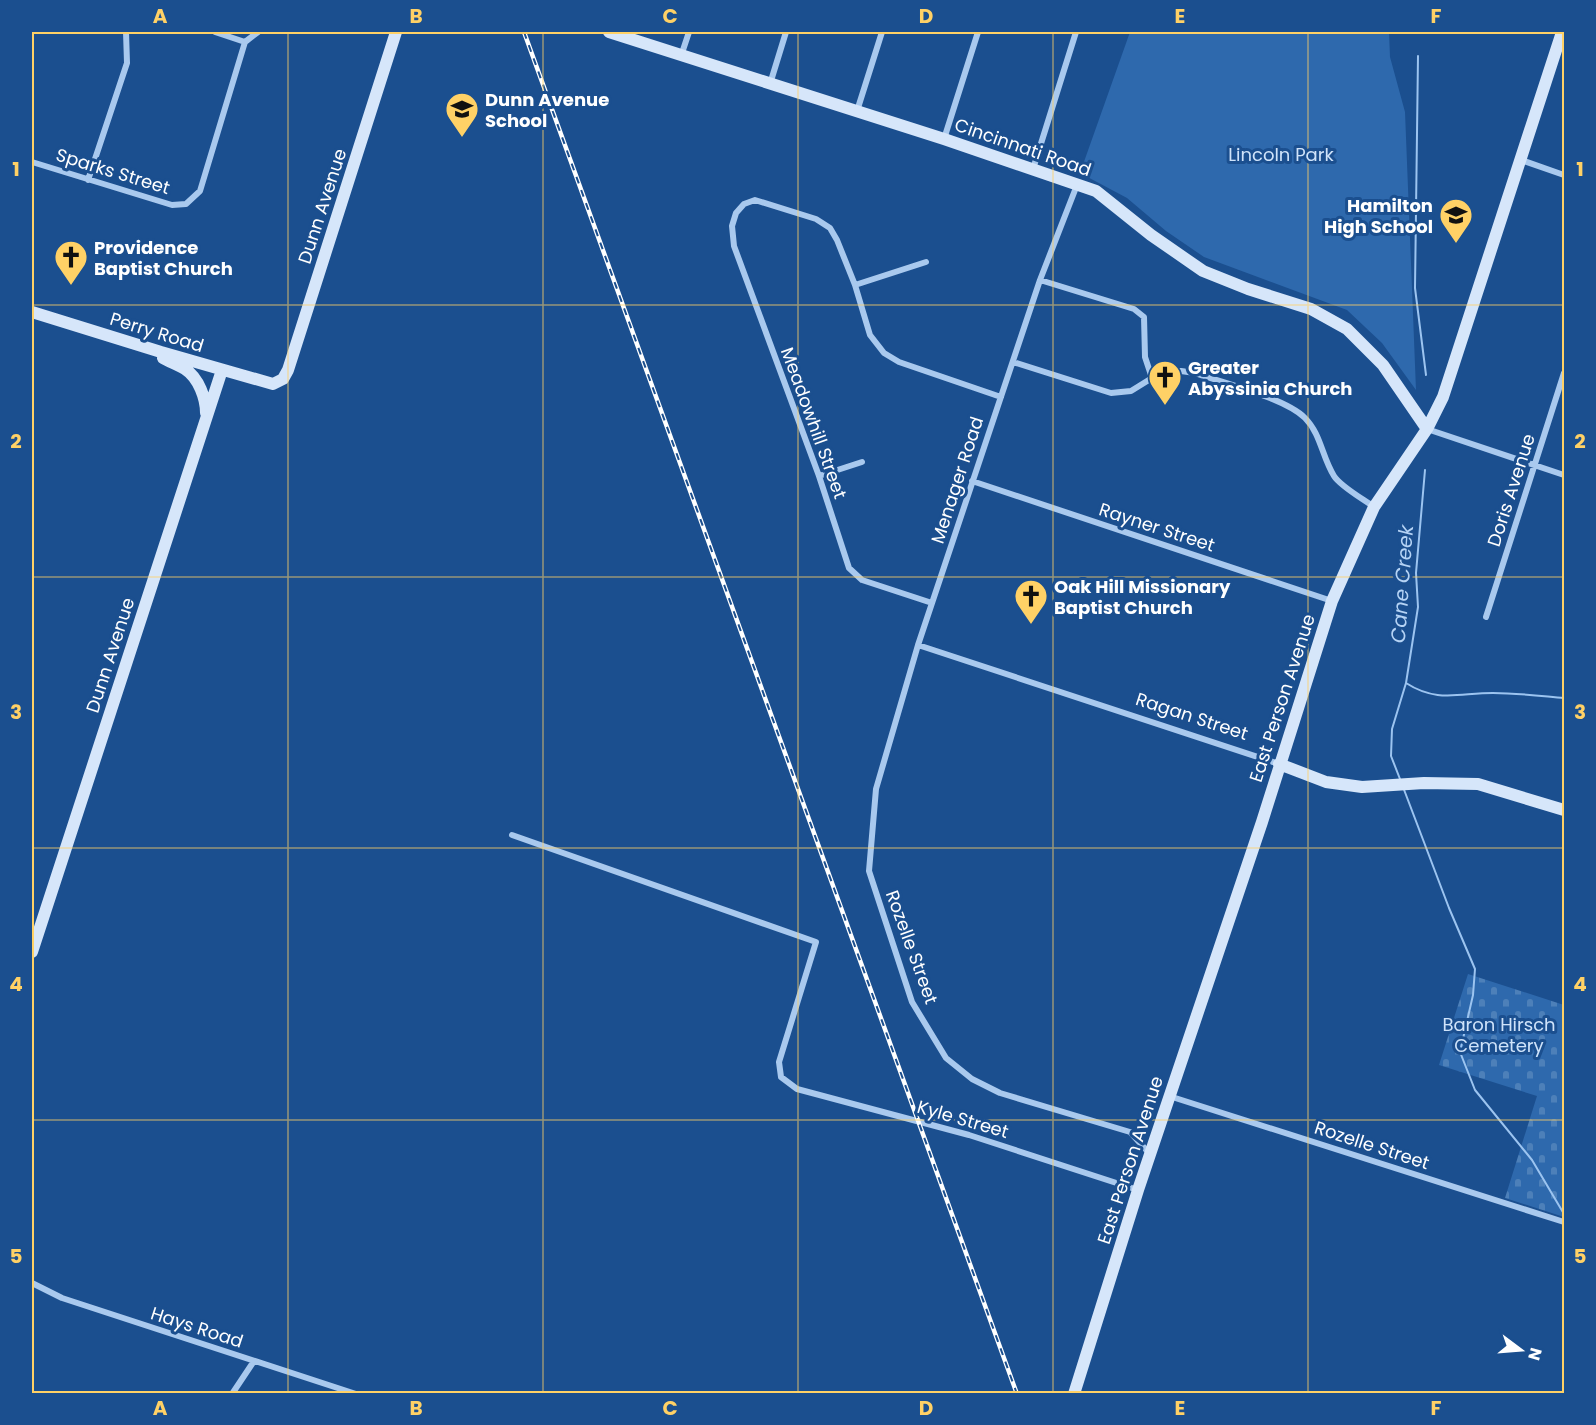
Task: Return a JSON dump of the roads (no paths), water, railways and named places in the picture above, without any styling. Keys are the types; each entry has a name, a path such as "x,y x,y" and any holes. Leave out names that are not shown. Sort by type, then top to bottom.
{"main road":[{"name":"Dunn Avenue","path":"273,384 283,379 288,370 395,32"},
{"name":"Cincinnati Road","path":"609,32 944,139 1095,191 1203,271 1248,289 1311,309 1347,329 1383,365 1427,429"},
{"name":"East Person Avenue","path":"1074,1394 1138,1190 1262,822 1332,601 1374,507 1427,429 1443,397 1562,32"},
{"name":"Perry Road","path":"32,312 273,384"},
{"path":"137,345 187,370 197,382 203,397 206,421"},
{"name":"Dunn Avenue","path":"32,952 222,370"},
{"name":"Ragan Street","path":"1279,764 1326,782 1373,786 1428,783 1478,784 1564,810"}],"street":[{"path":"88,180 127,63 126,32"},
{"path":"215,32 245,42 258,32"},
{"path":"681,56 689,32"},
{"path":"770,84 786,32"},
{"path":"857,111 882,32"},
{"path":"944,139 978,32"},
{"path":"1033,169 1076,32"},
{"name":"Sparks Street","path":"32,162 172,205 186,204 200,191 245,42"},
{"path":"1521,160 1564,175"},
{"name":"Menager Road","path":"876,789 918,645 972,481 1040,280 1077,185"},
{"name":"Meadowhill Street","path":"855,285 830,228 816,219 755,200 744,204 736,213 732,226 734,246 819,476 849,568 862,580 932,603"},
{"path":"926,262 855,285 870,335 884,353 899,362 1000,397"},
{"path":"1040,280 1134,309 1144,317 1145,357 1152,378"},
{"path":"1013,362 1111,393 1131,391 1152,378 1181,371 1195,373 1290,406 1316,433 1335,479 1374,507"},
{"name":"Doris Avenue","path":"1486,616 1564,373"},
{"path":"1427,429 1564,475"},
{"path":"819,476 862,462"},
{"name":"Rayner Street","path":"972,481 1332,601"},
{"name":"Ragan Street","path":"918,645 1279,764"},
{"name":"Rozelle Street","path":"876,789 869,871 912,1002 946,1058 972,1079 1000,1093 1130,1132 1151,1154"},
{"name":"Kyle Street","path":"512,835 816,942 779,1062 781,1077 797,1089 969,1135 1138,1190"},
{"name":"Rozelle Street","path":"1170,1096 1564,1222"},
{"name":"Hays Road","path":"32,1283 62,1298 356,1394"},
{"path":"232,1394 254,1361"}],"waterway":[{"name":"Cane Creek","path":"1418,56 1415,288 1426,375"},
{"name":"Cane Creek","path":"1425,470 1416,573 1418,607 1406,683 1428,693 1448,696 1502,693 1564,698"},
{"path":"1400,779 1391,756 1392,729 1406,683"},
{"path":"1403,787 1475,969 1473,995 1460,1052 1475,1090 1532,1160 1564,1214"}],"railway":[{"path":"524,32 1017,1394"}],"place":[{"name":"Dunn Avenue School","path":"462,138"},
{"name":"Hamilton High School","path":"1456,244"},
{"name":"Providence Baptist Church","path":"71,286"},
{"name":"Greater Abyssinia Church","path":"1165,406"},
{"name":"Oak Hill Missionary Baptist Church","path":"1031,625"}],"park label":[{"name":"Lincoln Park","path":"1281,154"},
{"name":"Baron Hirsch Cemetery","path":"1499,1034"}]}
